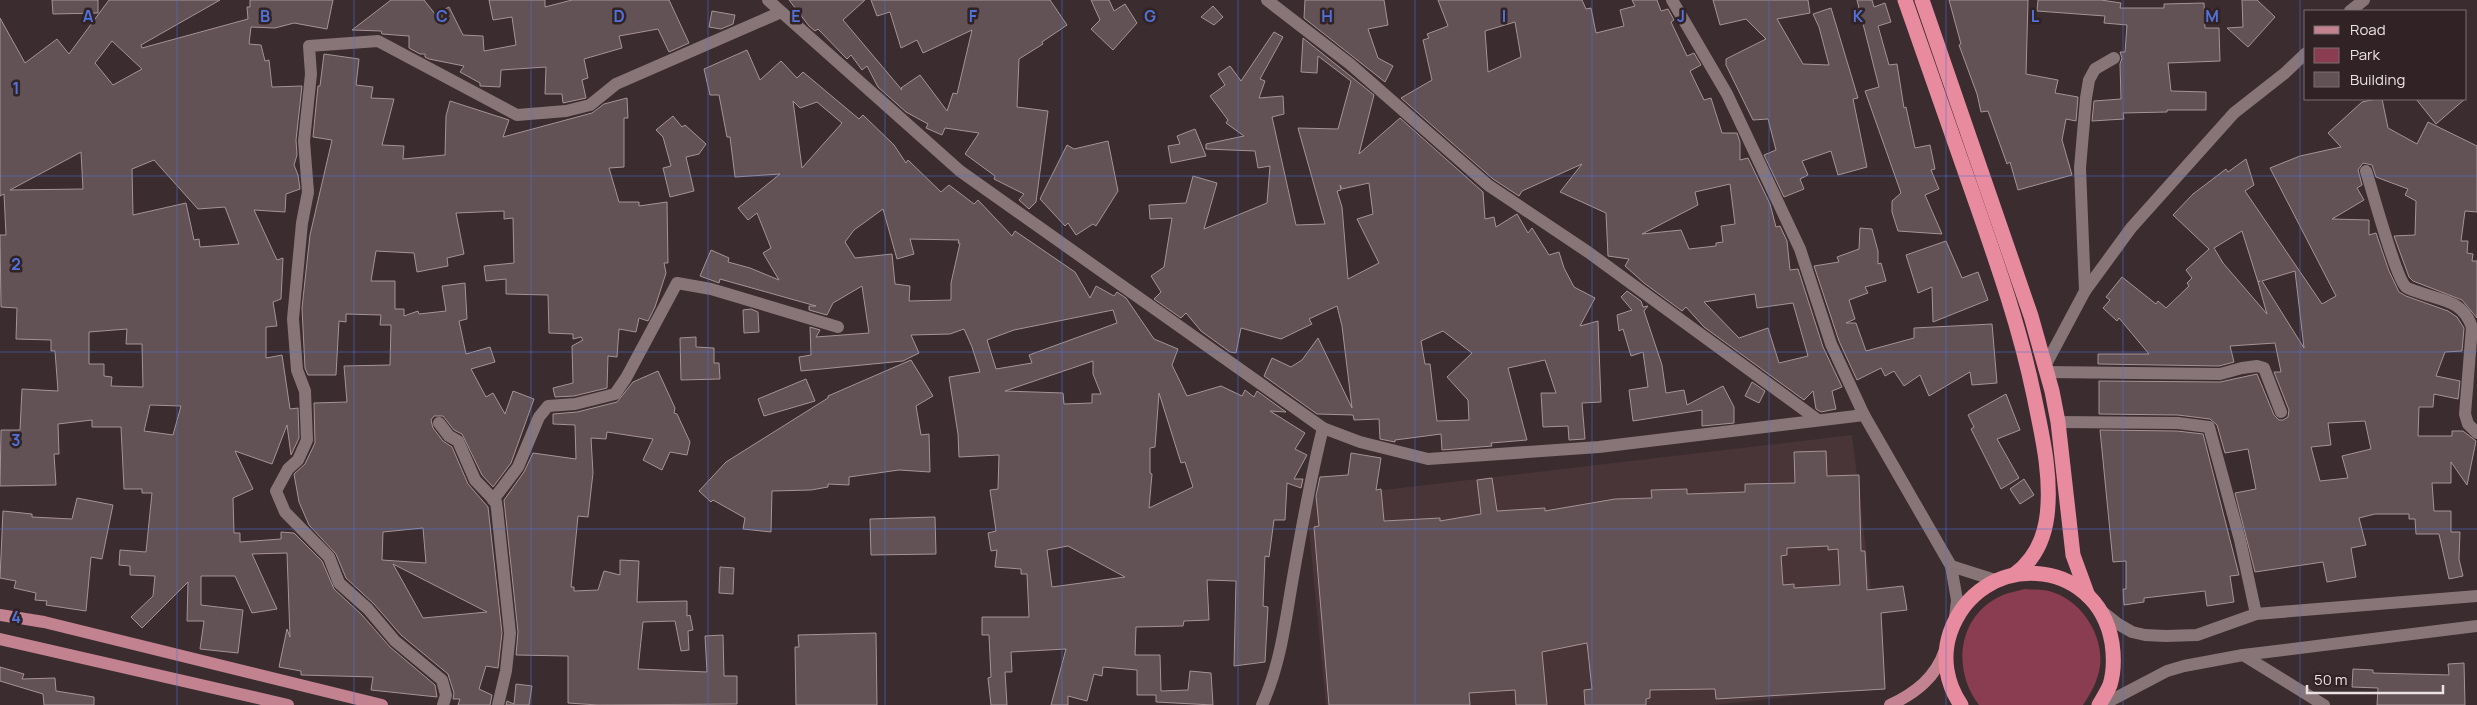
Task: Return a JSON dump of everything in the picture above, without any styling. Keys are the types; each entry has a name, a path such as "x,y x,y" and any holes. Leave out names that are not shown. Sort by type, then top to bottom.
{"highway":[{"path":"1905,0 2022,342 2037,409 2048,484 2047,516 2043,536 2034,555 2015,574"},
{"path":"1922,0 2030,316 2045,370 2058,422 2073,555 2093,602 2110,631 2114,657 2110,684 2101,705"},
{"path":"1960,705 1948,679 1947,643 1955,618 1979,590 1995,580 2015,574 2047,574 2069,583 2093,602"}],"main road":[{"path":"0,615 44,622 382,705"},
{"path":"0,639 288,705"},
{"path":"1890,705 1902,700 1930,678 1940,666 1947,643"}],"street":[{"path":"768,0 779,13 960,171 1323,428 1360,442 1428,459 1599,447 1864,415"},
{"path":"1268,0 1350,64 1488,185 1588,252 1818,420"},
{"path":"1672,0 1727,94 1800,249 1831,344 1864,415 1951,566 1957,600 1955,618"},
{"path":"2351,10 2364,0"},
{"path":"442,705 446,695 442,680 395,641 368,609 340,583 329,557 286,512 276,491 288,469 298,460 307,440 306,398 297,370 293,319 302,223 308,192 304,141 311,74 310,46 378,41 517,115 566,111 590,105 616,84 779,13"},
{"path":"2281,412 2264,368 2257,366 2220,374 2045,370 2085,291 2131,228 2234,113 2285,73 2304,54"},
{"path":"2085,291 2080,168 2086,98 2089,80 2095,69 2114,58"},
{"path":"2366,171 2370,189 2381,216 2390,252 2400,278 2406,287 2459,306 2468,315 2472,327 2465,414 2468,424 2477,434"},
{"path":"493,500 518,467 538,417 548,406 575,404 615,394 626,378 677,283 712,288 838,327"},
{"path":"2058,422 2178,423 2209,427 2240,540 2256,614"},
{"path":"439,423 449,436 458,441 475,480 493,500 497,508 510,633 506,671 498,705"},
{"path":"1262,705 1273,682 1281,648 1308,485 1323,428"},
{"path":"1951,566 1995,580"},
{"path":"2093,602 2118,624 2145,636 2197,635 2256,614 2477,596"},
{"path":"2101,705 2167,671 2243,655 2477,626"},
{"path":"2243,655 2324,705"}],"shaded area":[{"path":"1852,435 1883,687 1713,705 1326,705 1306,499"}],"green space":[{"path":"2025,589 2046,590 2060,595 2080,610 2094,630 2100,654 2100,666 2094,687 2083,705 1979,705 1970,691 1962,659 1968,629 1976,615 1988,604 2003,595"}],"building":[{"path":"52,0 98,0 98,13 53,14"},
{"path":"109,0 220,0 141,45 142,48 248,19 247,7 250,7 250,0 333,0 327,29 294,23 275,28 251,27 249,44 261,45 265,61 269,60 272,87 302,86 296,140 297,155 294,165 300,189 286,194 285,212 254,210 277,260 283,258 281,299 273,302 277,326 266,327 266,358 282,355 290,409 298,408 299,438 291,455 287,425 272,464 235,451 253,489 233,498 234,533 240,533 240,542 281,539 281,532 294,533 322,561 334,589 362,615 390,647 435,685 437,697 371,690 373,677 301,675 301,671 279,667 287,629 290,637 287,553 252,554 277,609 252,613 235,576 201,576 201,605 243,610 238,653 200,649 204,621 187,621 188,582 142,628 131,617 153,596 155,576 130,575 130,566 119,565 120,550 146,552 152,493 142,493 142,489 124,489 121,427 92,427 92,420 58,424 59,454 54,454 56,485 0,486 1,430 20,430 22,389 58,391 55,351 51,351 51,340 16,339 17,308 1,307 0,235 6,235 4,194 0,196 0,18 25,63 57,39 69,54","holes":["112,41 142,69 113,85 95,63","81,152 83,189 10,190","154,160 198,209 225,207 239,244 200,247 199,239 194,240 186,203 133,215 132,169","127,329 126,344 142,344 143,387 111,386 112,377 104,376 104,364 89,364 89,332","150,405 181,406 173,435 144,431"]},
{"path":"391,0 424,0 435,14 449,7 463,35 483,36 484,51 516,45 512,17 493,20 489,0 545,0 545,7 572,0 669,0 689,43 669,52 658,29 619,36 622,48 584,59 588,78 582,80 586,98 563,103 562,94 545,94 546,67 501,70 500,87 480,86 480,83 460,72 464,66 429,59 425,57 425,54 420,54 409,48 409,36 382,34 381,31 352,30"},
{"path":"789,0 865,0 843,20 902,90 901,88 920,75 947,111 953,93 957,94 972,30 923,53 917,40 901,48 890,12 877,16 871,0 1050,0 1067,25 1042,42 1043,44 1019,59 1017,107 1048,111 1036,202 1029,209 1019,200 1024,194 994,179 995,176 965,154 979,133 945,128 942,135 926,128 928,124 906,112 878,87 867,66 862,70 851,55 847,59 818,29 815,31 809,26"},
{"path":"1091,0 1109,0 1114,11 1125,4 1137,23 1113,50 1091,29 1100,20"},
{"path":"1305,0 1384,0 1388,25 1368,29 1378,58 1393,66 1385,82 1304,18"},
{"path":"1438,0 1582,0 1586,9 1591,8 1596,33 1624,26 1620,10 1635,6 1632,0 1657,0 1661,11 1668,9 1674,20 1671,22 1687,56 1694,53 1701,65 1690,71 1704,100 1711,98 1722,133 1737,133 1740,142 1740,160 1748,158 1770,204 1776,227 1780,226 1787,241 1790,270 1798,269 1823,347 1842,387 1832,391 1836,409 1821,412 1816,409 1813,391 1804,400 1704,327 1686,307 1682,311 1644,283 1625,266 1629,259 1608,256 1606,213 1560,192 1582,164 1522,191 1519,196 1493,179 1401,98 1432,80 1423,40 1429,38 1427,34 1448,26","holes":["1515,22 1521,57 1488,72 1485,31","1730,184 1735,224 1721,226 1723,242 1716,243 1716,246 1689,249 1681,230 1642,234 1698,205 1695,192","1755,294 1757,308 1793,303 1808,356 1779,363 1768,328 1739,338 1704,302"]},
{"path":"1713,0 1808,0 1810,13 1777,19 1803,64 1829,65 1819,27 1813,14 1831,8 1858,98 1853,99 1867,167 1838,175 1831,151 1802,161 1808,175 1800,179 1804,189 1784,197 1764,155 1776,150 1768,119 1753,120 1726,65 1726,59 1766,39 1746,19 1720,25"},
{"path":"1857,0 1872,0 1874,7 1885,3 1891,22 1878,26 1889,65 1897,64 1904,108 1906,107 1915,148 1930,145 1935,169 1931,170 1939,189 1925,195 1942,234 1898,231 1892,212 1892,201 1901,193 1865,91 1879,87"},
{"path":"1949,0 2028,0 2026,74 2058,80 2055,93 2078,97 2076,121 2066,119 2062,140 2072,175 2018,190 2010,162 2007,164 1988,111 1981,112 1977,94 1959,45 1961,44"},
{"path":"2038,0 2101,0 2121,3 2120,8 2164,8 2164,4 2204,3 2205,28 2219,28 2220,61 2168,63 2171,91 2206,92 2206,110 2123,113 2124,119 2092,121 2094,101 2121,99 2120,64 2122,58 2120,52 2125,52 2127,25 2104,23 2105,16 2037,11"},
{"path":"2242,0 2257,0 2275,17 2248,47 2227,28 2243,27"},
{"path":"1213,6 1223,17 1214,25 1201,17"},
{"path":"712,11 735,15 733,24 721,29 709,27"},
{"path":"1274,32 1283,37 1260,79 1265,81 1259,98 1283,96 1284,114 1272,117 1296,225 1325,224 1298,128 1338,129 1351,81 1318,56 1317,73 1301,72 1303,38 1374,95 1359,154 1400,118 1483,192 1485,219 1494,217 1496,227 1517,214 1528,233 1532,228 1549,255 1559,252 1564,268 1574,287 1595,298 1580,326 1598,321 1601,402 1582,403 1585,439 1569,440 1568,426 1543,427 1541,393 1556,393 1545,360 1508,368 1527,440 1491,443 1492,446 1442,450 1441,434 1395,440 1395,442 1380,439 1379,419 1354,420 1353,415 1317,414 1264,376 1272,358 1291,367 1302,360 1318,338 1352,408 1342,326 1337,306 1309,319 1312,324 1281,339 1241,328 1236,353 1230,352 1201,331 1186,313 1181,318 1154,299 1161,292 1151,276 1164,267 1172,218 1150,219 1149,205 1186,203 1193,176 1217,183 1204,229 1267,203 1270,166 1258,168 1255,151 1206,149 1206,144 1244,136 1226,123 1228,120 1210,96 1225,85 1218,74 1230,66 1241,81","holes":["1369,183 1373,214 1357,219 1379,263 1348,279 1342,207 1337,191 1341,190 1340,185 1342,189","1443,331 1472,353 1447,377 1468,400 1469,420 1437,421 1430,364 1425,364 1421,341"]},
{"path":"747,50 760,80 781,61 797,78 803,72 859,119 863,115 894,145 906,163 908,160 941,192 949,185 974,204 978,200 1012,236 1015,231 1075,272 1090,298 1096,286 1114,296 1117,292 1126,298 1154,339 1178,349 1172,365 1187,396 1221,386 1242,396 1245,390 1254,397 1257,391 1286,412 1270,411 1305,433 1295,449 1307,455 1294,479 1303,479 1301,488 1287,483 1285,520 1274,520 1269,557 1265,556 1263,606 1268,607 1265,662 1234,666 1236,581 1207,580 1209,620 1184,621 1183,626 1136,627 1135,655 1160,655 1161,691 1188,690 1190,671 1211,673 1213,705 1156,702 1156,695 1137,695 1137,670 1103,667 1102,676 1094,674 1087,701 1068,696 1068,705 1051,705 1066,649 1011,652 1012,672 1005,672 1007,705 991,705 988,678 991,677 989,635 982,635 982,617 1029,617 1027,574 1021,574 1021,569 995,567 997,550 991,551 988,533 996,531 990,490 998,489 999,455 959,457 958,434 949,377 980,372 964,329 950,334 911,335 919,353 903,361 801,371 799,357 811,355 810,327 820,330 816,337 869,333 862,286 833,303 827,315 809,310 809,306 816,306 720,279 719,283 700,276 711,250 729,258 728,262 750,268 779,280 763,253 771,248 757,213 748,220 738,208 780,174 735,177 730,137 727,137 719,95 710,95 704,69","holes":["793,101 800,108 817,102 842,123 802,168","883,209 897,259 914,254 910,239 959,240 958,243 960,243 951,283 951,300 909,301 910,286 895,284 892,254 855,258 845,242 854,230","1113,310 1117,323 1029,355 1032,363 996,369 987,340 1014,330","1093,361 1093,374 1101,394 1092,394 1092,403 1064,404 1063,393 1005,391","1159,393 1181,463 1185,462 1193,487 1149,508 1152,474 1150,473 1150,448 1155,447","1068,546 1125,577 1052,587 1047,550"]},
{"path":"324,54 359,59 356,85 373,87 371,98 394,99 382,145 404,146 403,159 445,155 446,116 450,101 509,120 503,137 592,113 604,104 627,98 628,118 624,118 624,167 609,168 619,202 639,202 639,206 667,202 668,263 664,263 666,273 655,307 648,321 639,318 636,332 619,329 617,357 608,356 607,388 574,396 555,397 553,388 573,383 572,346 583,340 581,337 573,339 573,334 549,333 548,295 506,294 506,279 486,281 484,266 514,263 513,218 504,219 504,211 456,213 464,254 447,258 448,266 417,272 414,253 376,251 371,281 395,281 395,309 404,309 404,316 418,311 419,314 446,311 442,286 465,283 467,319 459,321 466,354 490,347 495,362 471,369 486,397 493,393 505,414 513,391 534,399 511,463 493,487 482,475 462,434 454,430 443,416 434,416 431,420 433,428 443,441 452,447 468,484 488,507 502,633 498,668 486,666 479,689 492,695 490,705 458,705 460,699 453,699 454,693 448,674 401,635 374,604 346,578 336,554 309,525 299,502 294,474 305,464 315,443 314,403 347,402 344,366 390,365 391,325 380,325 381,315 346,314 346,322 339,321 336,375 308,375 305,368 302,308 310,235 332,140 313,137 318,86 320,86","holes":["423,528 426,563 382,560 383,532","393,564 487,612 423,618"]},
{"path":"2382,100 2388,128 2417,144 2428,122 2477,146 2477,212 2465,211 2461,241 2468,241 2467,253 2473,254 2472,261 2477,261 2477,318 2462,300 2413,281 2409,277 2394,236 2415,235 2416,201 2405,195 2408,189 2376,177 2372,165 2363,163 2358,170 2362,185 2357,188 2364,200 2332,219 2369,220 2369,235 2376,233 2389,271 2399,292 2448,311 2457,317 2464,328 2462,351 2445,352 2436,376 2460,381 2458,399 2434,394 2433,407 2419,407 2418,436 2452,436 2452,431 2463,431 2476,441 2467,485 2451,462 2451,483 2432,483 2434,511 2451,511 2451,532 2460,532 2459,559 2463,576 2449,579 2439,534 2416,534 2415,519 2409,519 2409,514 2375,514 2359,518 2366,545 2351,548 2356,577 2327,582 2323,562 2255,572 2235,493 2256,489 2248,449 2225,453 2217,425 2210,419 2178,415 2099,414 2099,381 2220,382 2257,374 2274,415 2279,420 2288,417 2289,410 2274,372 2281,372 2275,343 2230,346 2234,362 2219,366 2098,364 2098,354 2149,354 2119,318 2117,321 2103,308 2110,300 2106,297 2122,277 2156,304 2158,301 2166,308 2189,286 2187,283 2192,278 2186,270 2209,249 2173,215 2193,194 2226,169 2228,172 2246,159 2254,185 2245,191 2322,304 2336,296 2270,168 2300,156 2341,147 2328,133 2362,102","holes":["2242,231 2267,314 2223,263 2214,248","2295,271 2304,348 2262,281","2365,421 2371,449 2342,456 2348,478 2320,481 2311,447 2331,445 2328,423"]},
{"path":"2417,100 2464,100 2436,124"},
{"path":"673,116 682,127 685,125 706,144 699,154 686,157 694,191 670,197 663,168 671,166 663,137 656,130"},
{"path":"1195,129 1206,156 1171,163 1168,146 1180,144 1177,136"},
{"path":"1108,141 1118,191 1096,226 1093,224 1076,235 1068,223 1065,226 1040,199 1067,145 1074,149"},
{"path":"1860,228 1872,229 1878,251 1878,264 1881,263 1886,281 1865,287 1868,293 1849,300 1855,319 1846,323 1856,323 1866,351 1914,338 1914,328 1992,324 1997,383 1972,385 1970,372 1929,396 1920,375 1904,386 1894,371 1885,376 1881,368 1857,380 1839,341 1814,266 1839,262 1837,257 1859,249"},
{"path":"1946,241 1962,278 1978,272 1988,300 1933,322 1932,287 1918,293 1906,255"},
{"path":"1627,291 1641,301 1643,307 1648,306 1644,311 1662,365 1666,393 1684,390 1687,405 1723,386 1734,407 1734,423 1702,426 1702,410 1633,421 1629,390 1648,387 1643,352 1631,356 1623,329 1619,331 1617,315 1632,310 1621,297"},
{"path":"751,309 758,312 759,332 744,333 743,310"},
{"path":"696,337 696,347 714,348 714,363 719,363 720,379 681,380 680,338"},
{"path":"911,360 933,396 916,406 921,435 929,434 930,472 899,470 849,477 849,485 828,484 828,487 811,490 772,491 771,532 743,529 745,518 713,500 711,502 699,491 726,462 828,398 828,396"},
{"path":"658,371 675,408 674,413 677,414 690,442 687,455 670,452 662,470 643,460 653,439 607,432 606,439 591,438 593,473 588,517 578,516 571,587 574,587 574,591 598,590 604,571 620,575 620,560 639,561 637,602 687,601 687,616 690,615 693,630 688,631 689,650 681,651 675,621 643,622 638,669 707,672 705,636 723,635 724,676 737,676 737,704 598,705 568,703 568,656 516,655 518,632 504,500 524,472 533,453 576,459 575,425 553,424 553,414 577,412 617,402 633,382"},
{"path":"806,379 815,401 764,416 758,399"},
{"path":"1752,382 1765,391 1759,403 1745,396"},
{"path":"2006,394 2020,430 1997,439 2019,478 2001,489 1971,429 1974,427 1968,415"},
{"path":"2100,430 2177,431 2203,434 2239,575 2230,576 2234,602 2207,606 2205,591 2144,598 2144,602 2124,605 2123,589 2126,589 2126,561 2113,562"},
{"path":"1826,451 1827,476 1859,475 1861,551 1865,551 1867,590 1903,586 1907,610 1881,613 1885,689 1716,699 1715,689 1650,690 1650,698 1646,699 1646,705 1585,705 1584,690 1592,689 1587,643 1542,652 1547,705 1516,705 1515,690 1469,693 1470,705 1329,705 1314,527 1319,526 1316,496 1320,477 1348,475 1351,453 1381,458 1376,490 1381,489 1384,521 1440,518 1440,521 1481,514 1477,480 1492,478 1497,511 1545,508 1545,511 1615,499 1652,498 1651,490 1687,489 1687,494 1745,492 1745,484 1795,483 1794,452","holes":["1828,546 1828,550 1838,549 1840,585 1794,588 1794,584 1783,585 1781,556 1787,555 1787,548"]},
{"path":"2024,479 2034,495 2020,504 2010,489"},
{"path":"77,498 113,505 102,559 91,557 86,611 46,605 47,601 35,600 36,593 14,588 16,581 0,578 3,511 32,514 32,517 72,519"},
{"path":"935,517 936,554 871,555 870,519"},
{"path":"720,567 734,568 733,594 719,593"},
{"path":"876,633 877,705 796,705 795,647 799,647 798,635"},
{"path":"2464,663 2465,705 2377,705 2378,688 2352,687 2353,669 2373,670 2373,673 2449,675 2448,664"},
{"path":"0,667 24,674 22,679 55,678 56,691 94,697 94,705 44,705 43,694 0,681"},
{"path":"516,684 532,686 529,705 506,705 507,701 514,704"}]}
